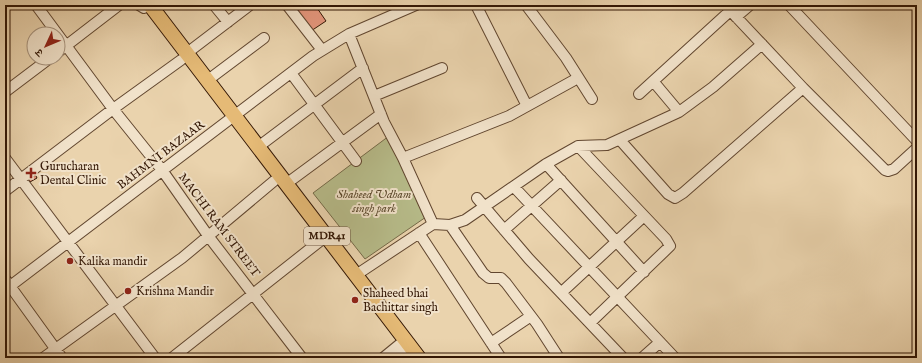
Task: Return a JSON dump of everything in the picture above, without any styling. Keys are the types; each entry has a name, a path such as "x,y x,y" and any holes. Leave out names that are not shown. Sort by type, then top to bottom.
{"highway":[{"name":"MDR41","path":"144,6 280,182 356,275 406,351"},
{"name":"MDR41","path":"184,56 208,80 231,118 258,147 320,241 406,351"}],"street":[{"name":"MACHI RAM STREET","path":"36,5 113,109 162,170 208,237 254,294 302,358"},
{"path":"67,45 119,5"},
{"path":"214,5 228,22"},
{"path":"5,191 250,5"},
{"path":"287,5 317,53"},
{"name":"BAHMNI BAZAAR","path":"7,285 69,241 317,53 349,34 416,5"},
{"path":"476,5 527,106"},
{"path":"526,5 560,50 592,99"},
{"path":"639,94 730,11 750,5"},
{"path":"789,5 917,141"},
{"path":"730,11 803,88 885,170 888,171 894,169 917,148"},
{"path":"349,34 381,114 433,224"},
{"path":"208,80 264,38"},
{"path":"356,275 433,224 459,223 484,208 546,164 578,146 601,146 620,140 679,112 713,88 762,44"},
{"path":"5,92 39,66"},
{"path":"258,147 363,68"},
{"path":"374,96 442,68"},
{"path":"291,73 341,143 356,161"},
{"path":"403,158 509,116 578,78"},
{"path":"653,81 679,112"},
{"path":"620,140 668,194 675,198 683,194 803,88"},
{"path":"43,358 141,287 280,182 341,143 381,114"},
{"path":"578,146 666,239 670,246 590,323"},
{"path":"5,158 69,241 155,358"},
{"path":"546,164 644,272"},
{"path":"504,230 560,180"},
{"path":"514,187 675,358"},
{"path":"477,198 504,230 623,358"},
{"path":"562,292 644,216"},
{"path":"450,224 483,273 489,278 503,280 531,316 559,358"},
{"path":"419,233 501,358"},
{"path":"172,358 320,241"},
{"path":"7,285 62,358"},
{"path":"491,343 531,316"},
{"path":"642,358 660,342"},
{"path":"383,358 406,351"}],"green space":[{"name":"Shaheed Udham singh park","path":"393,133 426,217 365,259 313,193"}],"building":[{"path":"293,5 315,5 326,21 311,31"},
{"path":"34,172 37,178 30,182 27,177"}],"place":[{"name":"Gurucharan Dental Clinic","path":"31,173"},
{"name":"Kalika mandir","path":"70,261"},
{"name":"Krishna Mandir","path":"128,291"},
{"name":"Shaheed bhai Bachittar singh","path":"355,300"}]}
